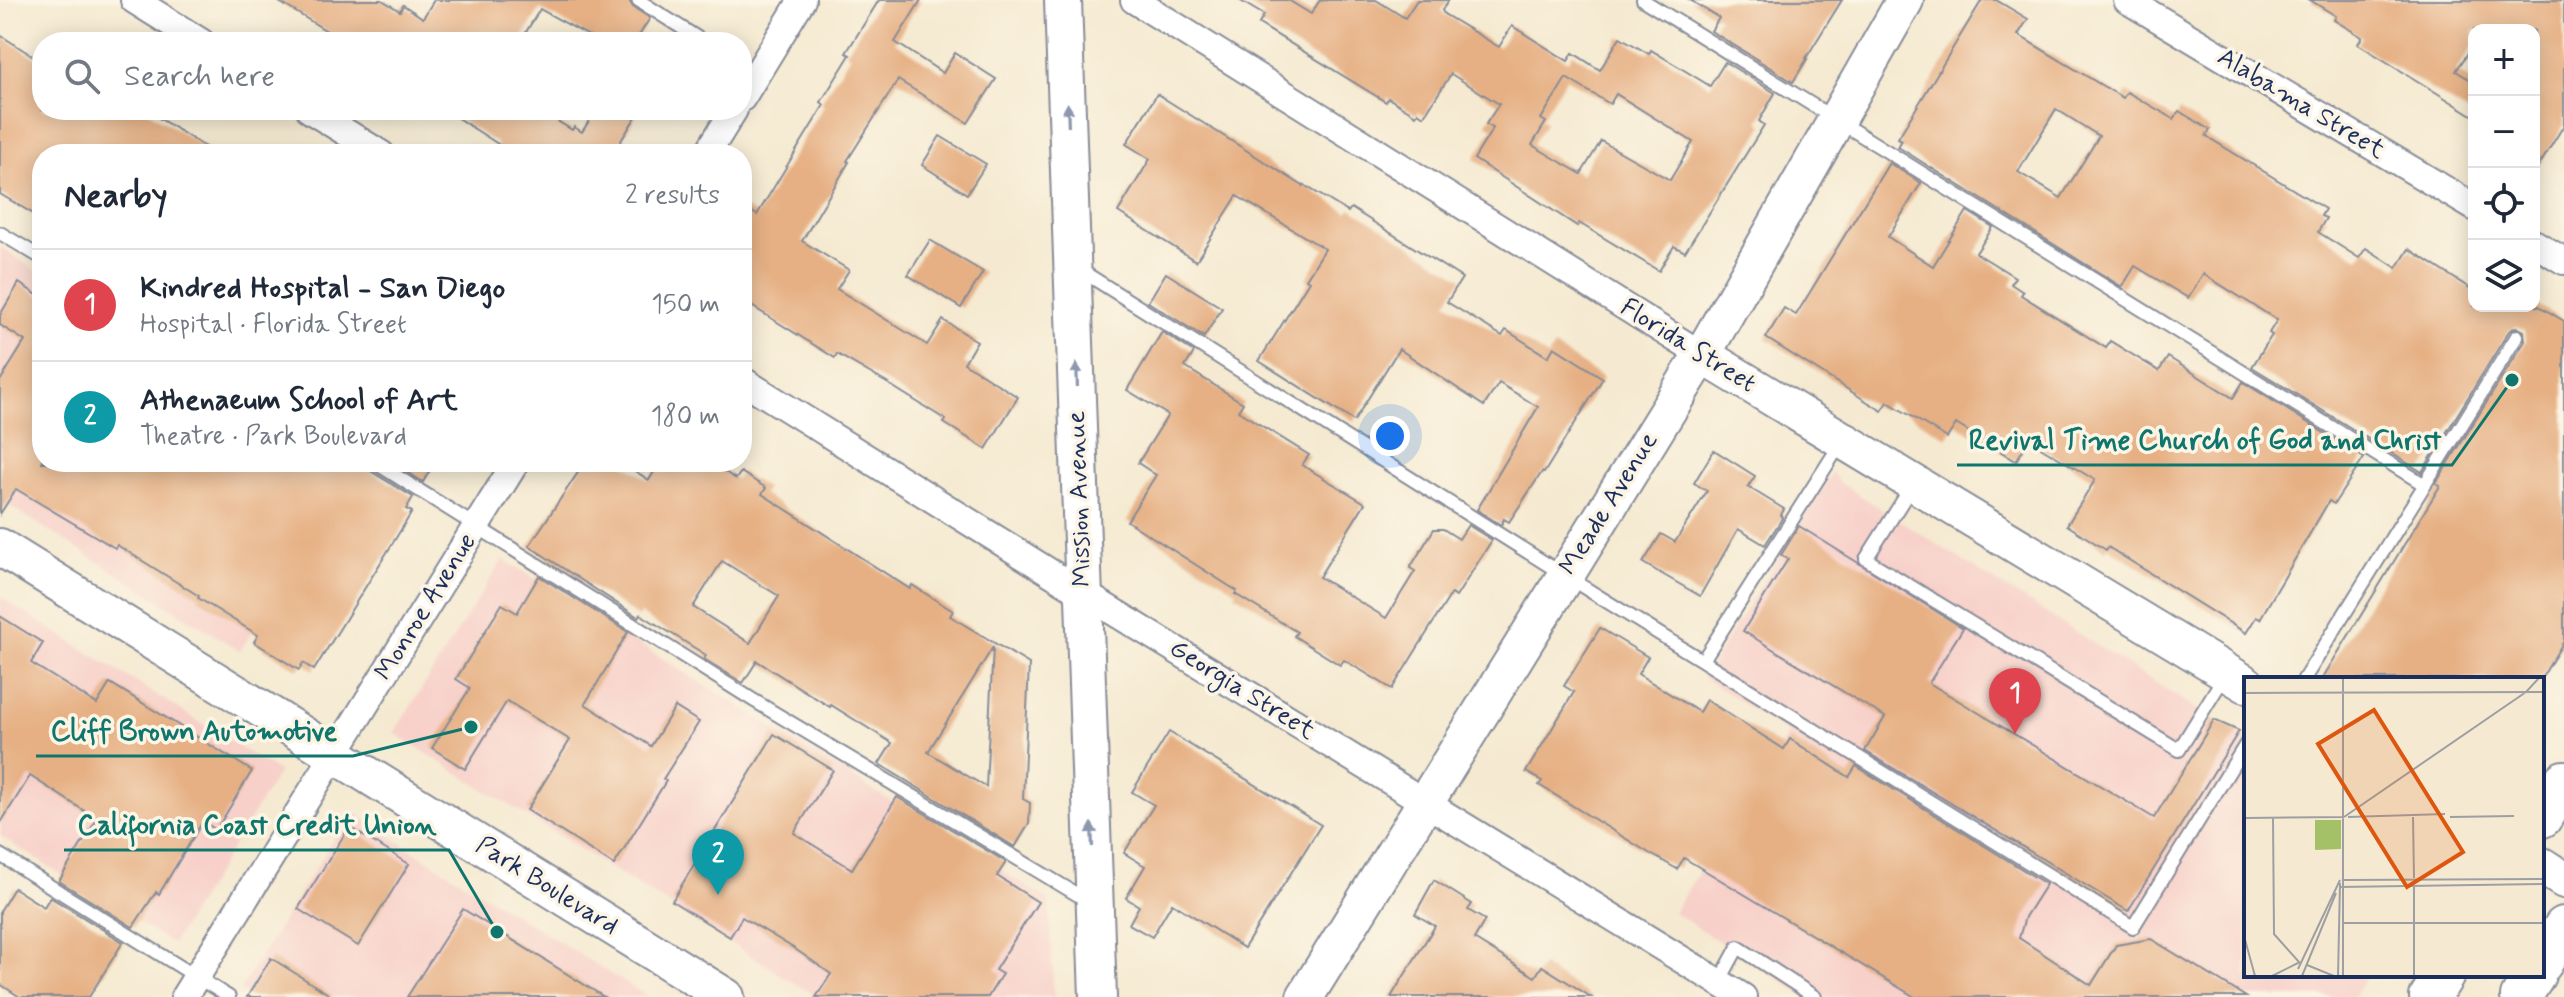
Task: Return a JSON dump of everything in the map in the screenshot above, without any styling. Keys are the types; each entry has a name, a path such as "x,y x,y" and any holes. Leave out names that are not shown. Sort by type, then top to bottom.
{"main road":[{"name":"Mission Avenue","path":"1063,0 1098,997"},
{"name":"Meade Avenue","path":"1305,997 1702,355 1906,2"},
{"name":"Florida Street","path":"1702,355 2236,678"},
{"name":"Park Boulevard","path":"0,547 726,997"},
{"path":"2544,814 2564,781"},
{"path":"2544,867 2564,880"},
{"path":"2544,960 2564,927"},
{"path":"2430,997 2443,977"},
{"path":"2521,997 2534,977"}],"street":[{"path":"134,0 185,32"},
{"path":"752,67 802,0"},
{"name":"Florida Street","path":"1134,0 1702,355"},
{"name":"Alabama Street","path":"2127,0 2468,203"},
{"path":"326,120 365,144"},
{"path":"713,144 728,120"},
{"path":"2540,247 2564,261"},
{"name":"Georgia Street","path":"752,386 1743,997"},
{"name":"Monroe Avenue","path":"190,987 510,472"}],"lane":[{"path":"638,0 688,32"},
{"path":"1643,0 2425,485"},
{"path":"0,233 32,252"},
{"path":"1074,266 1564,575 2133,927 2244,747"},
{"path":"2305,677 2517,336"},
{"path":"1703,660 1842,440"},
{"path":"390,472 753,700 1094,904"},
{"path":"1914,483 1866,559 2179,750 2236,678"},
{"path":"0,855 190,987 229,997"},
{"path":"1719,982 1738,947 1815,997"}],"shaded area":[{"path":"0,247 32,268 32,472 355,472 240,651 0,500"},
{"path":"1832,472 1839,482 2214,720 2244,735 2244,977 2366,977 2353,997 1806,997 1673,912 1788,733 1703,678"},
{"path":"503,559 1049,900 1054,997 817,997 394,733"},
{"path":"0,597 279,772 172,944 0,836"},
{"path":"351,811 648,997 251,997 240,990"}],"building":[{"path":"276,0 382,0 400,11 403,5 423,18 434,0 629,0 633,7 650,18 641,32 582,32 540,9 526,32 329,32"},
{"path":"879,0 921,0 895,42 943,73 955,53 996,79 968,123 898,80 802,241 849,270 837,289 927,345 943,320 977,341 964,363 1018,397 986,449 887,383 837,354 835,358 752,306 752,212 757,215 824,105 821,102 850,55 846,53"},
{"path":"1239,0 1288,0 1311,14 1320,0 1376,0 1405,18 1417,0 1449,0 1442,10 1444,14 1499,47 1512,26 1568,61 1573,53 1600,70 1620,37 1649,54 1651,50 1710,86 1725,62 1775,93 1759,121 1764,125 1685,252 1674,246 1659,271 1579,223 1577,226 1474,159 1493,128 1486,124 1499,104 1451,74 1424,116 1418,112 1416,115 1388,98 1386,102 1259,24 1264,15","holes":["1566,78 1610,104 1616,94 1693,142 1670,180 1601,141 1581,174 1532,145 1546,122 1541,119"]},
{"path":"1690,0 1842,0 1793,82 1711,31 1719,18"},
{"path":"1982,0 1996,0 2028,19 2018,35 2123,98 2127,92 2174,119 2179,111 2210,130 2206,136 2325,209 2321,216 2326,218 2318,232 2359,258 2366,248 2397,268 2409,249 2468,287 2468,312 2540,312 2540,307 2564,321 2564,641 2542,677 2323,677 2440,486 2436,483 2525,341 2524,331 2516,327 2509,331 2422,472 2252,367 2272,335 2269,333 2277,320 2203,274 2188,298 2135,266 2122,287 1898,147 1902,140 1898,138","holes":["2056,109 2099,136 2061,198 2018,172"]},
{"path":"2310,0 2564,0 2564,125 2540,164 2540,24 2468,24 2468,53 2456,71 2468,78 2468,112 2358,44 2362,37 2334,20 2336,16"},
{"path":"0,35 32,56 32,120 162,120 200,144 32,144 32,213 0,194"},
{"path":"1157,94 1303,186 1348,212 1351,208 1462,278 1447,302 1502,336 1506,330 1548,357 1554,347 1603,378 1544,473 1509,522 1504,519 1501,525 1477,510 1538,407 1499,383 1484,406 1399,349 1354,421 1259,361 1309,281 1306,279 1325,249 1237,196 1196,261 1118,212 1150,159 1126,144"},
{"path":"461,120 556,120 582,132 590,120 634,120 619,144 498,144"},
{"path":"940,136 986,164 967,194 922,165"},
{"path":"1889,163 1921,183 1888,237 1933,266 1967,211 1993,227 1976,253 2015,277 2011,284 2023,292 2021,295 2106,348 2110,341 2159,371 2168,357 2233,398 2243,382 2364,458 2334,504 2329,501 2260,619 2256,617 2246,633 2067,525 2095,480 2029,440 2016,461 1956,424 1947,438 1888,402 1882,411 1766,338 1784,308 1796,315"},
{"path":"930,240 983,272 961,308 908,275"},
{"path":"1166,273 1222,308 1204,337 1148,302"},
{"path":"19,283 32,291 32,472 372,472 413,497 406,509 412,512 314,670 303,663 299,670 254,642 258,635 199,596 117,545 115,548 16,489 0,514 0,381 25,341 0,325 0,315"},
{"path":"1162,332 1194,352 1185,367 1243,403 1238,411 1309,455 1302,465 1365,503 1319,577 1386,618 1415,571 1410,568 1434,529 1443,529 1459,539 1468,525 1492,540 1456,597 1451,594 1392,689 1344,660 1340,665 1294,636 1297,632 1127,521 1156,475 1138,463 1168,415 1127,390"},
{"path":"1714,450 1755,476 1748,487 1784,509 1783,517 1765,545 1738,529 1700,596 1643,563 1661,534 1675,542 1707,491 1694,483"},
{"path":"407,472 429,472 423,482"},
{"path":"578,472 637,472 649,480 654,472 725,472 736,479 741,472 766,488 762,494 910,589 912,585 953,611 950,616 1029,664 1023,799 1030,803 1029,824 1015,847 879,764 892,743 831,705 757,661 743,683 704,659 706,655 640,614 638,617 529,546","holes":["722,561 779,596 750,643 693,607","993,647 986,787 928,752"]},
{"path":"1799,526 1963,628 1929,683 2154,818 2214,720 2239,731 2128,911 1865,751 1885,717 1743,631 1788,559 1781,555"},
{"path":"539,576 628,632 585,704 651,746 675,707 699,722 614,865 527,810 570,740 507,701 465,769 432,748 470,688 456,679 502,604 517,613"},
{"path":"0,616 43,643 31,663 97,704 110,683 252,771 216,830 203,821 159,894 156,892 133,927 59,881 97,819 30,776 0,824"},
{"path":"1600,628 1648,657 1638,674 1699,712 1706,700 1784,749 1790,739 1849,777 1856,766 2046,884 2025,917 2019,938 2091,985 2116,945 2151,939 2246,997 1915,997 1684,858 1677,869 1539,785 1542,781 1526,772 1574,692 1564,686"},
{"path":"1169,732 1321,825 1244,948 1172,903 1152,937 1129,924 1139,906 1126,898 1145,866 1124,853 1154,805 1132,792"},
{"path":"774,734 833,770 794,833 852,869 897,797 1006,862 997,876 1038,902 995,970 1002,974 988,997 816,997 831,974 795,949 742,917 730,937 672,901"},
{"path":"349,827 409,864 358,946 298,909"},
{"path":"1434,880 1472,904 1468,910 1485,920 1474,939 1535,977 1542,966 1591,997 1391,997 1435,926 1415,914"},
{"path":"14,888 44,907 50,897 123,942 89,997 20,997 0,984 0,911"},
{"path":"463,909 604,997 407,997"},
{"path":"271,958 333,997 247,997"}],"place":[{"name":"Revival Time Church of God and Christ","path":"2512,380"},
{"name":"Cliff Brown Automotive","path":"471,727"},
{"name":"Kindred Hospital - San Diego","path":"2015,734"},
{"name":"Athenaeum School of Art","path":"718,895"},
{"name":"California Coast Credit Union","path":"497,932"}]}
